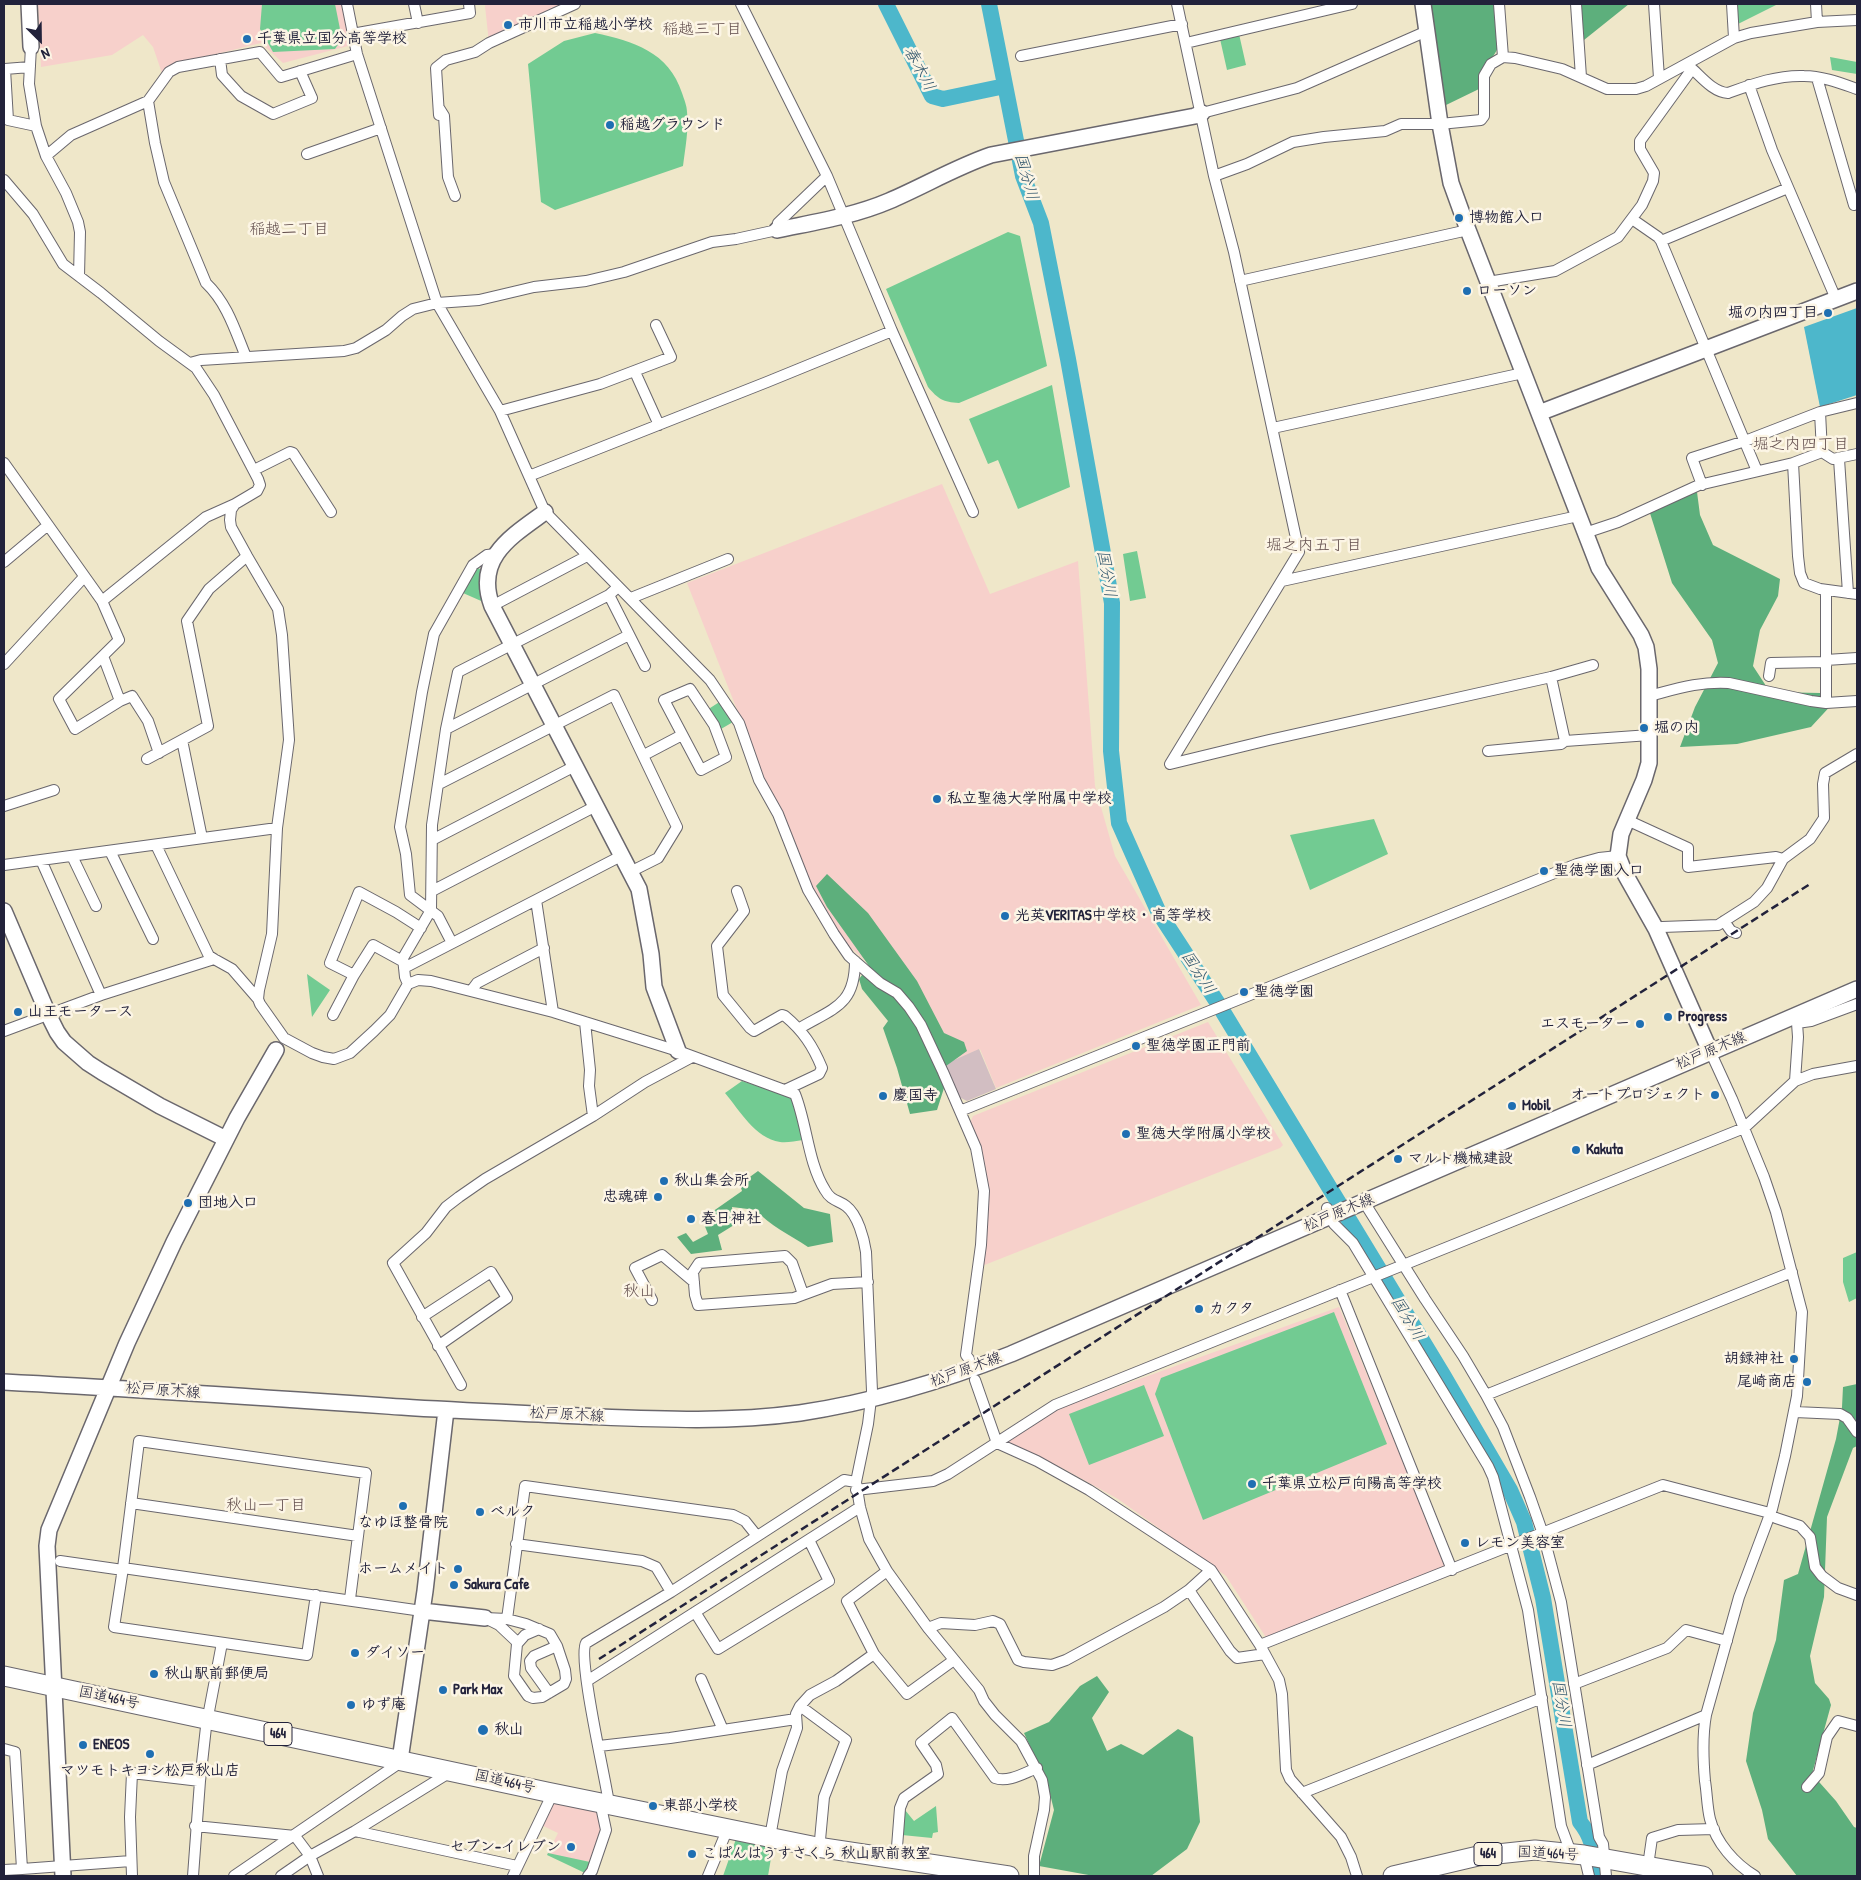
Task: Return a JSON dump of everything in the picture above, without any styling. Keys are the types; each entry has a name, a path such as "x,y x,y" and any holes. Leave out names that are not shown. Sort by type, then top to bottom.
{"highway":[{"name":"国道464号","path":"4,1676 207,1719 397,1763 605,1803 817,1847 1009,1876"},
{"name":"国道464号","path":"1393,1876 1498,1853 1535,1850 1578,1854 1606,1867 1648,1866 1704,1876"}],"street":[{"path":"29,4 31,47 29,84 36,126 46,156 66,193 78,222 80,232 79,276"},
{"path":"347,4 357,54 437,303 500,411 545,512 710,680 739,723 759,780 778,814 808,890 834,934 849,956 880,983 897,993 921,1025 976,1148 984,1191 981,1245 966,1354 969,1359"},
{"path":"414,4 418,23"},
{"path":"352,34 470,14 470,4"},
{"path":"455,196 448,177 444,116 439,111 436,68 446,60 475,52 490,43 575,4"},
{"path":"741,4 828,176 892,331 973,512"},
{"path":"1177,4 1202,113 1214,176 1240,282 1300,552 1170,764 1297,733 1552,677 1593,666"},
{"path":"1186,43 1352,4"},
{"path":"1423,4 1440,124 1451,182 1599,568 1637,628 1646,647 1650,757 1644,780 1621,834 1618,856 1625,874 1656,930 1744,1128 1776,1212 1802,1312 1795,1412 1770,1513 1739,1597 1703,1732 1708,1805 1714,1829 1720,1841 1739,1864 1755,1876"},
{"path":"1499,4 1503,58"},
{"path":"1576,4 1581,77"},
{"path":"1654,4 1659,78"},
{"path":"1732,4 1734,38"},
{"path":"1816,4 1817,22"},
{"path":"1214,176 1247,164 1293,142 1384,131 1401,124 1440,124 1481,120 1484,116 1484,76 1491,64 1503,58 1515,58 1562,69 1602,87 1614,90 1641,88 1659,78 1689,66 1734,38 1751,33 1817,22 1857,20"},
{"path":"1021,56 1182,24"},
{"path":"190,362 332,352 356,348 386,330 413,309 437,303 479,300 534,287 586,281 624,272 712,242 736,239 861,212 890,201 972,161 1000,153 1195,116 1297,88 1427,31"},
{"path":"46,156 71,135 148,101 169,72 178,67 260,52 281,78 300,70 357,54"},
{"path":"220,59 222,75 241,96 272,114 312,98 300,70"},
{"path":"1689,66 1715,89 1723,93 1774,78 1804,76 1857,89"},
{"path":"1488,282 1556,271 1618,237 1648,194 1654,173 1640,149 1640,141 1689,66"},
{"path":"30,67 5,69 8,120 36,126"},
{"path":"1817,78 1854,204 1857,203"},
{"path":"1749,85 1772,150 1836,299"},
{"path":"148,101 164,182 206,283 216,292 226,307 246,357"},
{"path":"307,154 381,128"},
{"path":"777,230 778,223 828,176"},
{"path":"4,180 33,214 63,264 158,341 190,362 205,381 254,470 260,485 257,491 235,504 206,517 102,601"},
{"path":"1661,242 1788,188"},
{"path":"1632,218 1658,237 1661,242 1757,471"},
{"path":"1240,282 1468,230"},
{"path":"1539,413 1857,291"},
{"path":"500,411 600,384 670,357 656,325"},
{"path":"529,476 892,331"},
{"path":"635,372 659,425"},
{"path":"1273,428 1523,373"},
{"path":"1702,484 1692,458 1745,441 1820,412 1857,403"},
{"path":"1820,412 1822,452"},
{"path":"1822,452 1833,459 1857,454"},
{"path":"1585,533 1618,522 1702,484 1794,463 1822,452"},
{"path":"254,470 285,454 293,453 331,512"},
{"path":"1794,463 1800,573 1804,583 1826,590 1852,593 1839,459"},
{"path":"4,463 102,601 119,640 60,699 75,728 120,701 132,696 148,721 159,752"},
{"path":"235,504 231,510 230,520 232,527 278,609 282,635 289,740 277,828 272,934 258,990 258,999"},
{"path":"545,512 509,538 496,554 488,571 487,593 641,895 651,954 654,988 685,1054"},
{"path":"1282,581 1578,516"},
{"path":"4,562 48,525"},
{"path":"452,943 438,916 410,895 406,854 400,827 422,692 434,634 473,565 487,555 496,554"},
{"path":"148,759 208,726 187,621 209,589 247,556"},
{"path":"492,606 587,556"},
{"path":"631,598 728,559"},
{"path":"4,664 84,576"},
{"path":"408,984 403,958 431,910 432,825 446,728 458,672 609,595 618,587"},
{"path":"1826,590 1826,703"},
{"path":"609,595 645,666"},
{"path":"446,728 628,634"},
{"path":"103,656 120,701"},
{"path":"1769,676 1771,663 1857,658"},
{"path":"1552,677 1565,741"},
{"path":"1649,696 1699,683 1713,682 1729,683 1826,703 1857,701"},
{"path":"690,689 714,725 726,758 701,770 682,735 664,700 690,689"},
{"path":"439,784 614,695 677,827 658,858 630,872"},
{"path":"644,755 682,735"},
{"path":"1488,750 1561,744 1565,741 1650,735"},
{"path":"182,740 202,838"},
{"path":"1656,930 1662,927 1718,925 1754,902 1767,888 1783,859 1810,839 1824,818 1823,784 1825,772 1857,754"},
{"path":"432,840 575,766"},
{"path":"4,806 54,790"},
{"path":"432,891 596,806"},
{"path":"1627,820 1688,848 1688,867 1776,857 1783,859"},
{"path":"4,865 277,828"},
{"path":"156,845 209,956 232,969 258,999 280,1034 290,1042 323,1057 334,1059 350,1053 390,1015 408,984 418,980 431,981 586,1022 685,1054 795,1094 800,1106 815,1166 825,1190 834,1201 846,1206 850,1210 860,1228 866,1252 871,1400 856,1486 869,1540 887,1571 928,1628 979,1690 984,1701 995,1715 1021,1741 1037,1768 1042,1780 1045,1797 1034,1856 1034,1876"},
{"path":"110,851 153,939"},
{"path":"72,856 96,906"},
{"path":"404,965 452,943 622,856"},
{"path":"960,1111 1577,864 1599,858 1618,856"},
{"path":"41,860 101,995"},
{"path":"737,891 744,911 717,946 723,995 754,1031 782,1015 785,1016 800,1028 814,1048 822,1068 819,1074 785,1090"},
{"path":"354,975 330,963 359,892 421,928"},
{"path":"536,900 553,1012"},
{"path":"4,911 48,1014 64,1042 88,1062 154,1102 226,1139"},
{"path":"1724,921 1731,931 1736,933"},
{"path":"333,1015 354,975 373,945 404,965"},
{"path":"471,991 477,983 544,948"},
{"path":"4,1031 101,995 214,959"},
{"path":"800,1028 841,1004 846,998 855,978 855,961"},
{"name":"松戸原木線","path":"4,1382 109,1387 446,1410 647,1419 723,1420 799,1413 871,1400 939,1381 975,1368 1329,1213 1364,1202 1710,1051 1796,1019 1857,988"},
{"path":"1795,1081 1798,1037 1796,1019 1811,1021 1857,1004"},
{"path":"586,1022 590,1070 589,1086 593,1116"},
{"path":"63,1871 47,1546 49,1530 109,1387 174,1242 226,1139 279,1045 280,1034"},
{"path":"461,1385 393,1263 426,1233 452,1202 485,1180 593,1116 685,1054"},
{"path":"588,1876 592,1871 606,1830 605,1803 598,1746 584,1656 586,1643 671,1592 844,1480 856,1486 933,1481 948,1474 1055,1405 1744,1128 1795,1081 1822,1072 1857,1066"},
{"path":"1364,1202 1425,1299 1464,1356 1503,1427 1517,1462 1561,1602 1599,1837 1603,1844 1606,1867"},
{"path":"1329,1213 1334,1224 1353,1243 1488,1466 1515,1545 1528,1610 1561,1826 1589,1876"},
{"path":"652,1300 635,1268 662,1255 694,1282"},
{"path":"803,1294 792,1263 785,1256 699,1263 693,1272 698,1305 794,1298 832,1284 868,1282"},
{"path":"422,1317 491,1272 508,1298 438,1346"},
{"path":"1486,1395 1792,1272"},
{"path":"1340,1290 1452,1570"},
{"path":"975,1380 997,1443 1037,1461 1089,1490 1211,1570 1260,1645 1279,1680 1282,1694 1286,1770 1290,1779 1341,1837 1351,1857 1357,1876"},
{"path":"234,1876 295,1836 397,1763 422,1611 446,1410"},
{"path":"1795,1412 1840,1414 1847,1418 1857,1432"},
{"path":"316,1595 307,1655 114,1627 139,1441 366,1473 350,1599"},
{"path":"1260,1645 1664,1485 1770,1513 1776,1518 1800,1526 1810,1537 1815,1567 1822,1576 1838,1588 1857,1595"},
{"path":"507,1619 524,1486 733,1515 745,1520 757,1536"},
{"path":"131,1503 358,1536"},
{"path":"587,1681 860,1508"},
{"path":"695,1612 718,1649 829,1582 809,1540"},
{"path":"516,1544 642,1561 656,1567 671,1592"},
{"path":"60,1561 350,1599 422,1611 507,1619 539,1629 550,1634 557,1646 566,1679 564,1684 538,1699 526,1694 516,1681 514,1672 517,1644 525,1635 539,1629"},
{"path":"928,1628 941,1623 975,1625 993,1621 1000,1624 1018,1660 1052,1665 1066,1660 1110,1637 1189,1590 1211,1570"},
{"path":"887,1571 847,1601 874,1654 907,1694 954,1660"},
{"path":"1189,1590 1230,1651 1237,1658 1265,1654"},
{"path":"485,1618 499,1625 517,1644"},
{"path":"1574,1684 1667,1648 1686,1630 1727,1641"},
{"path":"193,1876 195,1826 207,1719 222,1643"},
{"path":"549,1693 531,1668 530,1661 534,1656 557,1646"},
{"path":"770,1837 782,1771 797,1728 796,1714 800,1706 810,1695 836,1681 874,1654"},
{"path":"701,1679 723,1730"},
{"path":"1302,1793 1542,1698"},
{"path":"800,1706 846,1740 824,1797 820,1840 817,1847"},
{"path":"1587,1765 1706,1715"},
{"path":"896,1860 900,1808 904,1798 938,1774 936,1765 921,1743 952,1718 995,1778 1001,1780 1011,1779 1037,1768"},
{"path":"598,1746 796,1719"},
{"path":"1807,1787 1819,1773 1827,1736 1838,1721 1857,1726"},
{"path":"4,1749 14,1752 22,1869"},
{"path":"132,1876 130,1817 132,1773 200,1781"},
{"path":"281,1876 310,1856 355,1831 444,1776"},
{"path":"513,1876 549,1801 547,1792"},
{"path":"195,1826 295,1836 310,1856 318,1876"},
{"path":"708,1876 728,1828"},
{"path":"1648,1866 1652,1838 1678,1830 1714,1829"},
{"path":"355,1831 518,1866"},
{"path":"4,1870 63,1871 131,1861"}],"shaded area":[{"name":"千葉県立国分高等学校","path":"38,4 344,4 348,46 283,63 261,43 192,60 163,76 153,47 143,35 112,55 41,67"},
{"name":"市川市立稲越小学校","path":"486,4 575,4 489,43"},
{"name":"私立聖徳大学附属中学校","path":"942,484 990,594 1078,561 1095,786 1115,856 1201,1005 996,1088 980,1049 944,1064 874,969 840,935 808,879 782,812 764,778 687,583"},
{"name":"聖徳大学附属小学校","path":"1208,1022 1283,1145 1280,1148 982,1266 987,1176 981,1149 970,1123 973,1116"},
{"path":"979,1049 996,1089 967,1101 959,1097 945,1064"},
{"name":"千葉県立松戸向陽高等学校","path":"1339,1307 1446,1566 1267,1639 1226,1576 1118,1499 1064,1469 1007,1442 1059,1408"},
{"path":"553,1803 570,1807 571,1803 596,1808 600,1819 600,1831 590,1862 547,1855 558,1833 539,1824 548,1806"}],"green space":[{"path":"262,4 335,4 342,39 335,49 273,52 260,29"},
{"path":"1430,4 1495,4 1498,47 1482,70 1479,89 1444,106"},
{"path":"1581,4 1629,4 1584,40"},
{"path":"1735,4 1778,4 1736,25"},
{"name":"稲越グラウンド","path":"595,33 623,40 648,51 668,67 676,79 687,110 687,132 683,166 555,210 541,202 528,64 564,41"},
{"path":"1239,34 1246,65 1227,70 1220,39"},
{"path":"1830,57 1857,62 1857,74 1832,70"},
{"path":"1008,232 1020,236 1047,366 959,403 945,401 928,387 886,289"},
{"path":"1052,385 1070,487 1018,509 998,460 988,464 969,419"},
{"path":"1697,492 1700,515 1713,545 1780,579 1778,596 1760,630 1753,666 1770,692 1820,693 1835,701 1811,727 1737,744 1680,747 1695,707 1718,663 1712,640 1672,583 1649,510 1659,502"},
{"path":"1137,551 1146,598 1130,601 1123,554"},
{"path":"474,567 484,570 488,604 463,593"},
{"path":"721,701 733,722 721,729 707,710"},
{"path":"1374,819 1388,854 1310,890 1290,835"},
{"path":"827,874 868,913 917,981 944,1033 964,1042 967,1051 940,1072 944,1088 937,1110 910,1114 883,1028 888,1021 862,989 859,979 869,966 827,907 816,886"},
{"path":"307,974 330,990 312,1017"},
{"path":"742,1081 791,1097 798,1114 803,1140 780,1142 763,1135 749,1123 725,1093"},
{"path":"758,1171 804,1208 830,1214 833,1242 808,1247 773,1225 756,1210 732,1207 734,1225 718,1235 722,1250 691,1254 677,1237 686,1233 693,1242 708,1234 702,1219 742,1191 740,1184"},
{"path":"1857,1252 1857,1298 1849,1302 1843,1282 1843,1258"},
{"path":"1334,1312 1387,1444 1203,1520 1155,1394 1161,1378"},
{"path":"1857,1384 1857,1446 1853,1448 1827,1517 1824,1597 1810,1656 1815,1683 1829,1699 1831,1705 1812,1774 1836,1801 1854,1827 1857,1828 1857,1876 1797,1876 1768,1839 1762,1810 1746,1761 1753,1713 1776,1640 1784,1580 1798,1574 1836,1439 1842,1407 1843,1387"},
{"path":"1144,1385 1164,1436 1089,1465 1069,1414"},
{"path":"1097,1676 1109,1692 1092,1718 1107,1751 1121,1744 1143,1755 1178,1729 1193,1737 1200,1822 1187,1849 1151,1876 1094,1876 1039,1866 1054,1810 1048,1786 1024,1733 1049,1722 1080,1686"},
{"path":"936,1806 938,1832 933,1833 932,1838 902,1835 905,1810 914,1821"},
{"path":"736,1839 773,1846 768,1876 723,1876"},
{"path":"548,1853 590,1862 585,1873 547,1855"}],"water":[{"path":"1857,308 1857,395 1820,407 1804,327"}],"waterway":[{"name":"春木川","path":"886,4 932,96 943,99 1005,86"},
{"name":"国分川","path":"989,4 1023,176 1041,223 1068,359 1112,603 1111,751 1119,823 1159,913 1217,1002 1443,1375 1510,1490 1524,1522 1543,1598 1580,1822 1591,1841 1598,1876"}],"railway":[{"path":"599,1659 1810,884"}],"place":[{"name":"市川市立稲越小学校","path":"508,25"},
{"name":"千葉県立国分高等学校","path":"247,39"},
{"name":"稲越グラウンド","path":"610,125"},
{"name":"博物館入口","path":"1459,218"},
{"name":"ローソン","path":"1467,291"},
{"name":"堀の内四丁目","path":"1828,313"},
{"name":"堀の内","path":"1644,728"},
{"name":"私立聖徳大学附属中学校","path":"937,799"},
{"name":"聖徳学園入口","path":"1544,871"},
{"name":"光英VERITAS中学校・高等学校","path":"1005,916"},
{"name":"聖徳学園","path":"1244,992"},
{"name":"山王モータース","path":"18,1012"},
{"name":"Progress","path":"1668,1017"},
{"name":"エスモーター","path":"1640,1024"},
{"name":"聖徳学園正門前","path":"1136,1046"},
{"name":"オートプロジェクト","path":"1715,1095"},
{"name":"慶国寺","path":"883,1096"},
{"name":"Mobil","path":"1512,1106"},
{"name":"聖徳大学附属小学校","path":"1126,1134"},
{"name":"Kakuta","path":"1576,1150"},
{"name":"マルト機械建設","path":"1398,1159"},
{"name":"秋山集会所","path":"664,1181"},
{"name":"忠魂碑","path":"658,1197"},
{"name":"団地入口","path":"188,1203"},
{"name":"春日神社","path":"691,1219"},
{"name":"カクタ","path":"1199,1309"},
{"name":"胡録神社","path":"1794,1359"},
{"name":"尾崎商店","path":"1807,1382"},
{"name":"千葉県立松戸向陽高等学校","path":"1252,1484"},
{"name":"なゆほ整骨院","path":"403,1506"},
{"name":"ベルク","path":"480,1512"},
{"name":"レモン美容室","path":"1465,1543"},
{"name":"ホームメイト","path":"458,1569"},
{"name":"Sakura Cafe","path":"454,1585"},
{"name":"ダイソー","path":"355,1653"},
{"name":"秋山駅前郵便局","path":"154,1674"},
{"name":"Park Max","path":"443,1690"},
{"name":"ゆず庵","path":"351,1705"},
{"name":"秋山","path":"483,1730"},
{"name":"ENEOS","path":"83,1745"},
{"name":"マツモトキヨシ松戸秋山店","path":"150,1754"},
{"name":"東部小学校","path":"653,1806"},
{"name":"セブン-イレブン","path":"571,1847"},
{"name":"こぱんはうすさくら 秋山駅前教室","path":"692,1854"}],"district":[{"name":"稲越三丁目","path":"702,30"},
{"name":"稲越二丁目","path":"289,230"},
{"name":"堀之内四丁目","path":"1801,445"},
{"name":"堀之内五丁目","path":"1314,546"},
{"name":"秋山","path":"639,1292"},
{"name":"秋山一丁目","path":"266,1506"}]}
